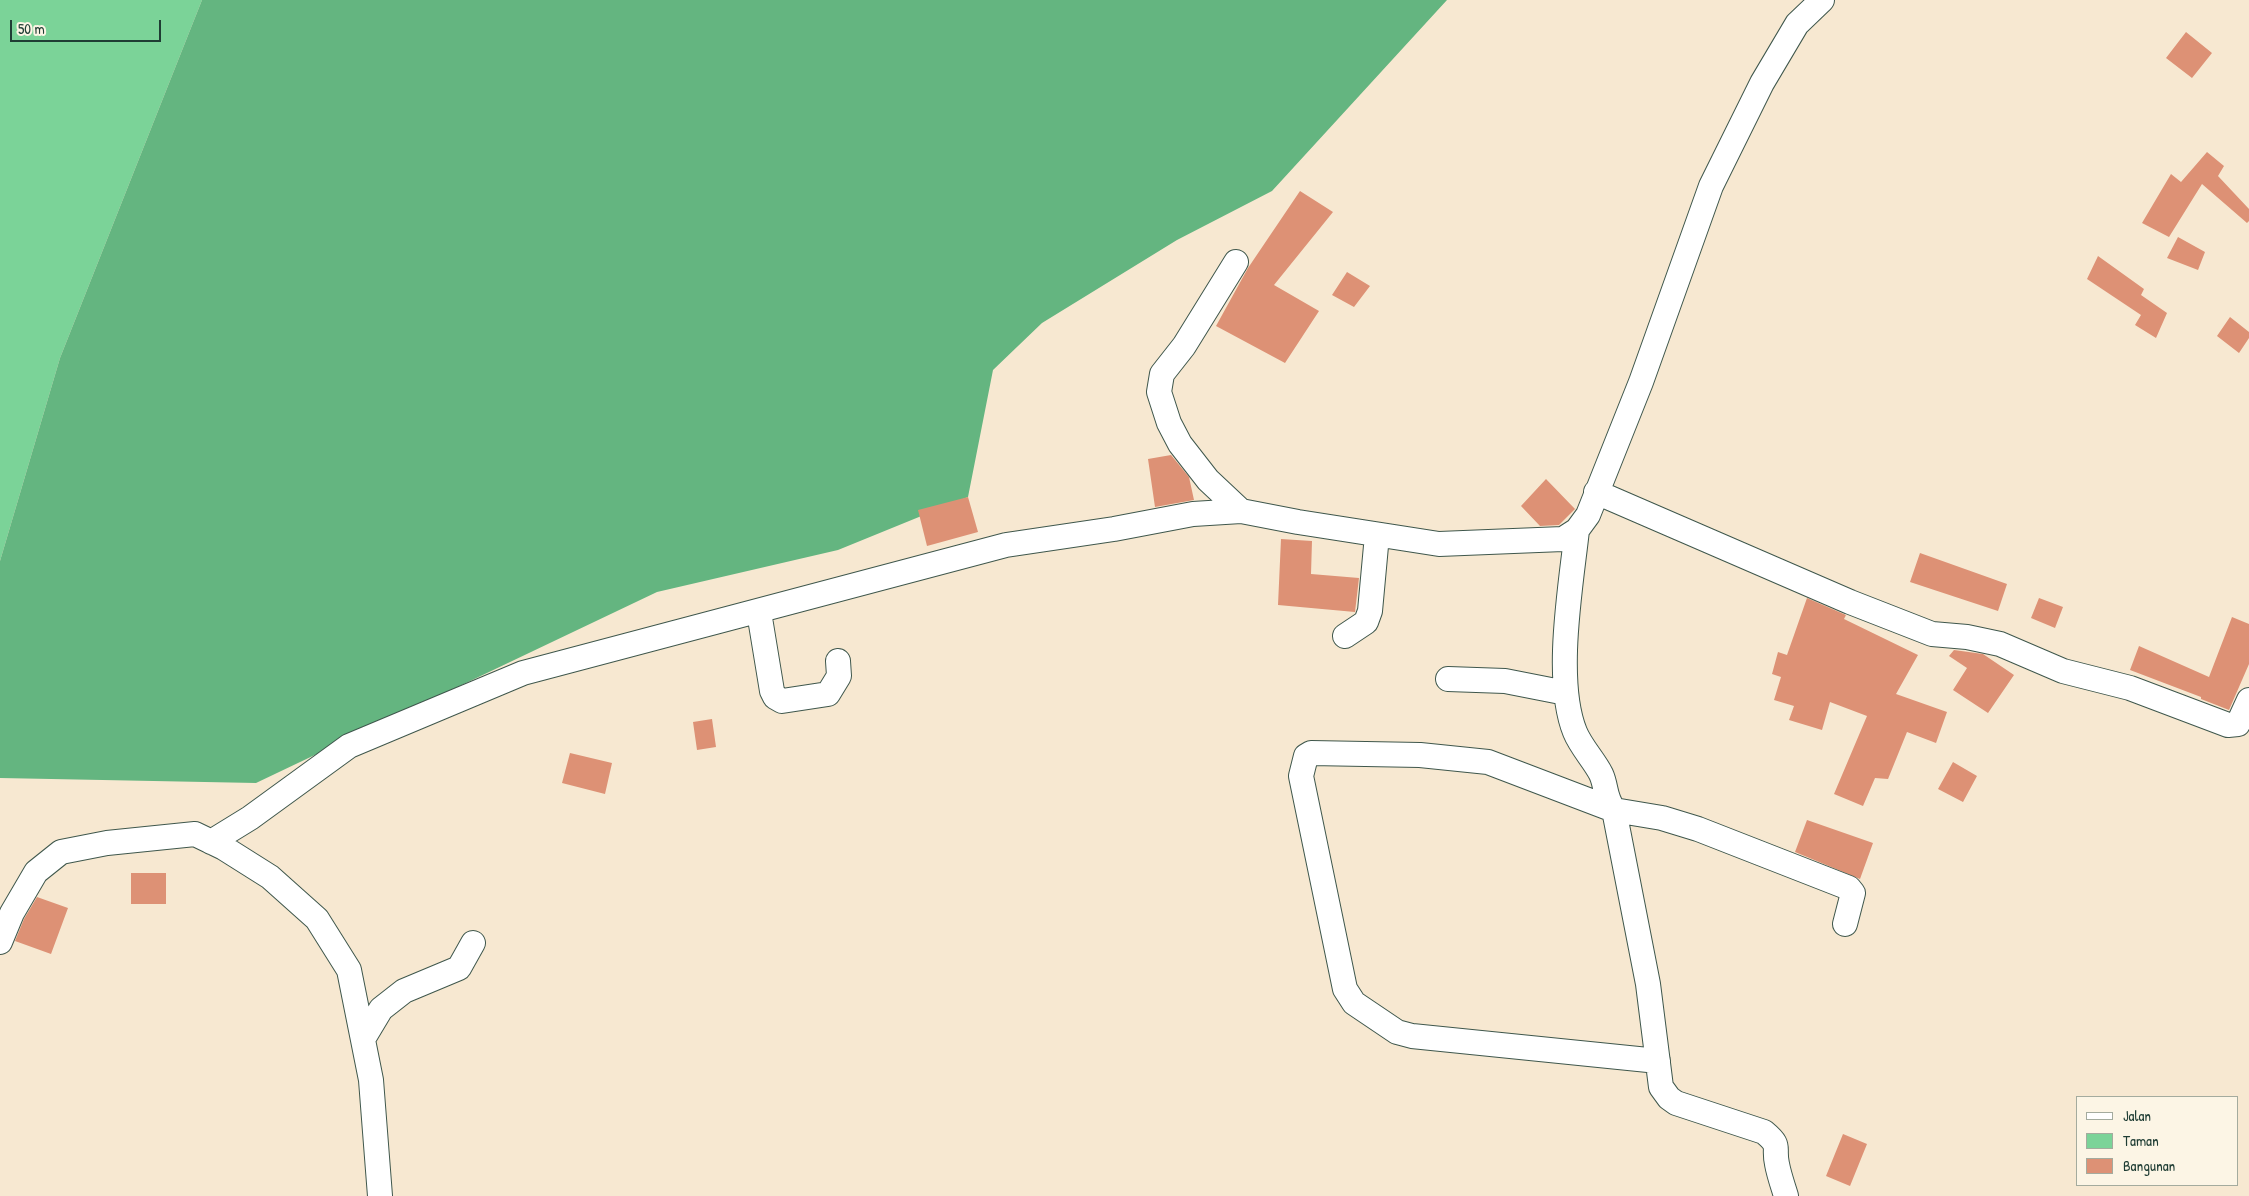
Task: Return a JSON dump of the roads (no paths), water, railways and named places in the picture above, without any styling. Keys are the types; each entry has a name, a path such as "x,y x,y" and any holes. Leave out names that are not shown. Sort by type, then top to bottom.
{"street":[{"path":"211,842 250,818 349,746 523,673 1006,545 1114,530 1193,514 1241,511 1439,544 1563,539 1577,530 1588,515 1641,382 1711,186 1762,83 1797,24 1822,0"},
{"path":"1236,262 1184,346 1162,374 1160,392 1169,423 1180,444 1208,480 1241,511"},
{"path":"1596,492 1850,602 1932,634 1967,637 2000,644 2063,671 2130,688 2228,725 2238,724 2249,700"},
{"path":"1577,530 1566,633 1566,693 1575,732 1602,776 1607,801 1614,810 1648,984 1661,1087 1669,1098 1676,1103 1764,1132 1774,1141 1778,1149 1776,1162 1786,1196"},
{"path":"1345,636 1366,622 1370,611 1377,535"},
{"path":"759,612 772,691 775,697 782,701 828,694 838,676 838,662"},
{"path":"1448,679 1505,681 1566,693"},
{"path":"1658,1061 1412,1036 1397,1032 1354,1002 1345,989 1301,776 1306,756 1312,753 1430,756 1488,762 1614,810 1662,818 1698,829 1849,888 1853,893 1845,924"},
{"path":"0,942 6,904 36,872 61,852 107,843 195,834 270,877 318,919 349,970 371,1080 380,1196"},
{"path":"363,1039 381,1009 404,991 459,968 474,943"}]}
